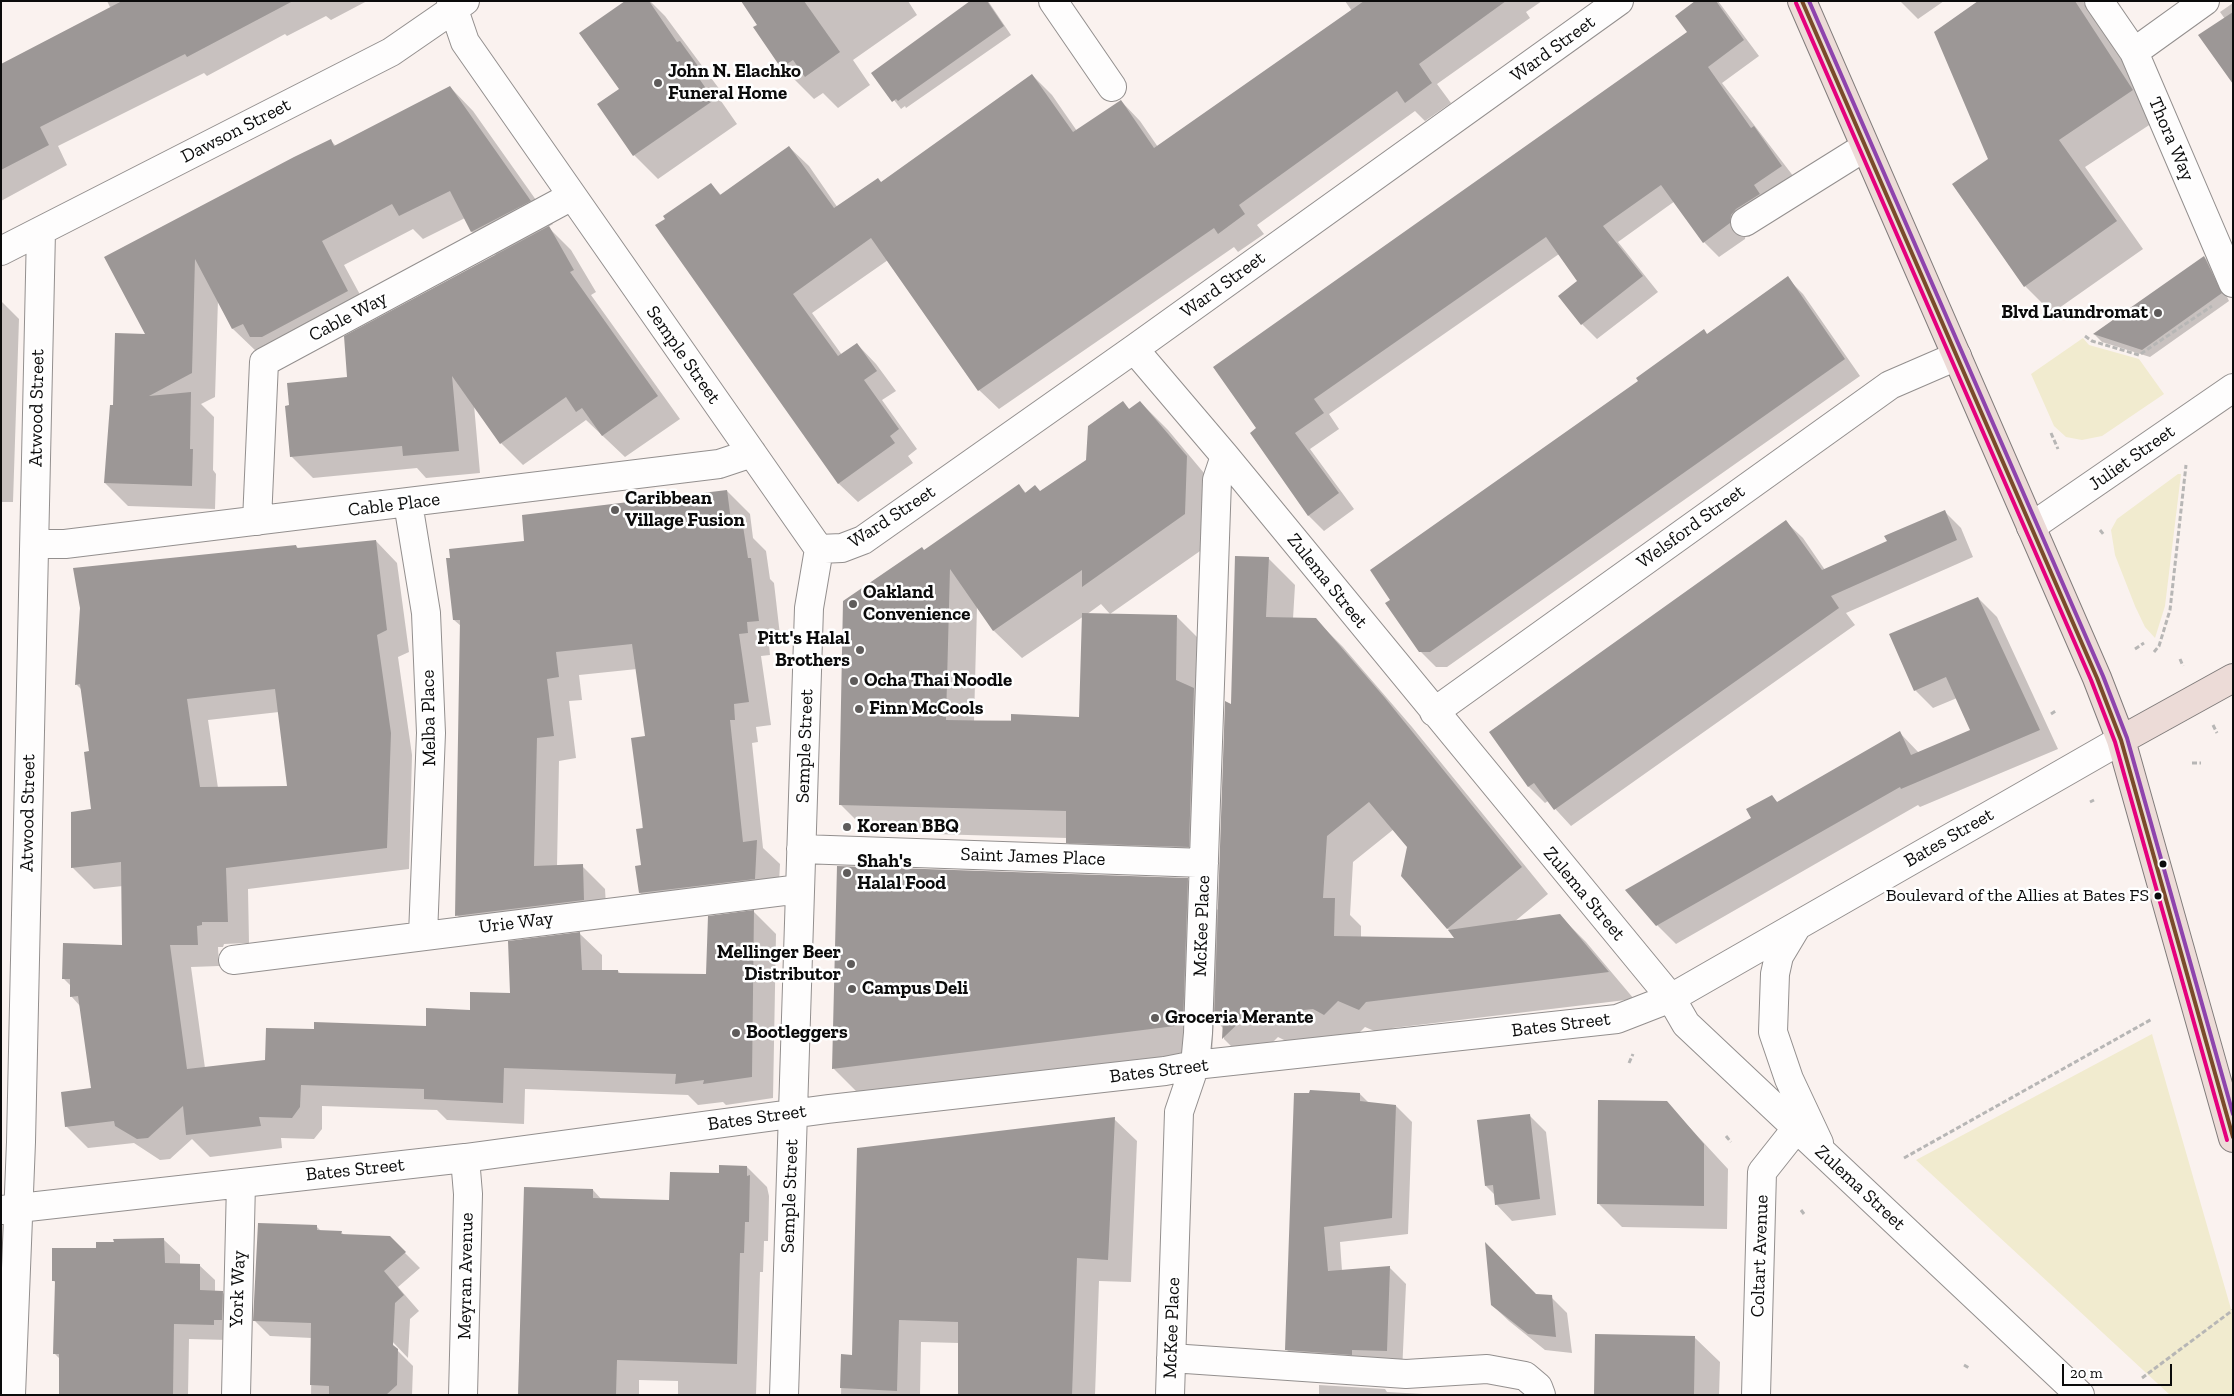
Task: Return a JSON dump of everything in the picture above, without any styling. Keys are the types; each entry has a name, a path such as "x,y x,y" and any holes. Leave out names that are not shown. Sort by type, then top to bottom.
{"main road":[{"path":"1802,1 2097,678 2121,740 2233,1138"},
{"name":"Bates Street","path":"2121,740 2233,678"}],"street":[{"path":"1053,1 1112,88"},
{"name":"Ward Street","path":"819,549 842,548 863,540 1134,349 1619,1"},
{"name":"Thora Way","path":"2099,1 2134,52 2225,293"},
{"path":"2134,52 2205,1"},
{"name":"Semple Street","path":"457,4 465,42 819,549 809,608 784,1395"},
{"name":"Dawson Street","path":"1,251 391,52 457,4"},
{"path":"1745,222 1865,147"},
{"name":"Cable Way","path":"257,521 264,362 572,196"},
{"name":"Atwood Street","path":"11,1395 9,1209 21,1142 41,231"},
{"name":"Zulema Street","path":"1134,349 1225,456 1671,998 1686,1024 2080,1395"},
{"name":"Welsford Street","path":"1434,712 1890,385 1957,356"},
{"name":"Juliet Street","path":"2031,527 2233,388"},
{"name":"Cable Place","path":"35,544 64,544 719,464 752,453"},
{"name":"McKee Place","path":"1170,1395 1180,1112 1195,1065 1217,480 1225,456"},
{"name":"Melba Place","path":"408,503 426,613 431,733 423,935"},
{"name":"Bates Street","path":"9,1209 465,1158 792,1114 1165,1071 1195,1065 1617,1019 1671,998 2121,740"},
{"name":"Saint James Place","path":"801,849 1204,863"},
{"name":"Urie Way","path":"233,960 800,889"},
{"path":"1797,926 1779,956 1775,974 1773,1032 1789,1079 1825,1156"},
{"name":"Coltart Avenue","path":"1756,1395 1762,1172 1796,1129"},
{"name":"Meyran Avenue","path":"463,1395 468,1194 465,1158"},
{"name":"York Way","path":"236,1395 241,1183"},
{"path":"1171,1358 1406,1374 1487,1369 1525,1376 1538,1387 1541,1395"}],"path":[{"path":"2085,336 2092,341 2139,355 2225,293"},
{"path":"2051,433 2058,449"},
{"path":"2154,652 2159,646 2170,610 2186,465"},
{"path":"2100,530 2104,535"},
{"path":"2135,649 2144,643"},
{"path":"2180,660 2183,666"},
{"path":"2051,714 2056,710"},
{"path":"2192,763 2202,763"},
{"path":"2090,802 2094,800"},
{"path":"1904,1158 2152,1019"},
{"path":"1629,1063 1633,1054"},
{"path":"1726,1136 1731,1142"},
{"path":"2142,1378 2233,1310"},
{"path":"1964,1365 1969,1368"}],"shaded area":[{"path":"2083,338 2089,345 2139,359 2164,394 2102,436 2082,440 2066,437 2054,426 2031,374"},
{"path":"2178,474 2181,474 2165,606 2155,638 2145,627 2135,606 2115,555 2111,530 2117,519"},
{"path":"2152,1034 2233,1316 2233,1395 2170,1395 1916,1160"}],"building":[{"path":"122,1 293,1 187,57 185,54 40,127 49,145 1,170 1,64"},
{"name":"John N. Elachko Funeral Home","path":"625,1 649,1 677,42 680,41 703,73 698,77 714,100 633,156 597,104 619,89 579,33"},
{"path":"741,1 804,1 840,52 805,77 793,60 781,68 753,27 757,25"},
{"path":"970,1 987,1 1004,26 898,101 896,99 892,102 871,73"},
{"path":"1364,1 1506,1 1419,64 1432,83 1405,103 1397,91 1239,205 1245,214 1218,234 1214,228 978,391 871,238 793,294 838,356 857,343 877,371 864,380 899,429 890,436 895,443 838,484 655,225 665,219 663,216 711,183 720,195 789,146 834,208 878,178 881,182 1032,74 1073,132 1121,100 1154,148"},
{"path":"1695,1 1716,1 1744,40 1708,67 1751,128 1754,126 1782,166 1754,185 1760,194 1736,209 1731,215 1730,223 1703,243 1661,185 1603,226 1643,276 1581,325 1558,296 1577,281 1546,237 1314,399 1324,413 1295,433 1339,493 1308,516 1250,433 1256,428 1213,367 1687,32 1675,16"},
{"path":"1978,1 2075,1 2133,90 2059,140 2117,221 2024,287 1952,184 1988,159 1934,32"},
{"path":"2233,12 2233,84 2198,35"},
{"path":"450,86 531,201 471,232 450,191 399,216 392,204 322,241 348,291 262,337 250,337 243,324 232,329 195,259 192,373 149,396 191,392 190,449 193,449 192,486 104,483 110,405 113,405 115,333 145,334 104,257 294,157 331,139 334,146"},
{"path":"549,226 574,270 570,272 658,396 602,436 582,408 576,412 566,397 500,444 452,376 459,451 403,456 402,446 290,457 285,406 289,405 287,383 347,377 344,336"},
{"name":"Blvd Laundromat","path":"2204,256 2222,293 2142,350 2093,334"},
{"path":"1788,276 1845,359 1430,652 1419,652 1385,603 1390,600 1370,570 1638,381 1636,378 1704,329 1707,334"},
{"path":"1123,401 1129,409 1140,401 1187,456 1185,514 1082,587 1082,570 993,631 950,569 946,720 1011,721 1011,714 1079,717 1082,613 1177,615 1176,680 1194,688 1189,847 1066,843 1066,811 839,805 843,601 922,547 924,550 1019,484 1025,493 1035,485 1040,491 1086,460 1088,426"},
{"path":"727,490 732,528 743,526 748,558 751,558 759,621 747,622 748,633 739,634 749,702 734,704 735,720 730,720 743,842 757,840 755,879 639,893 635,866 641,865 636,829 643,828 631,738 645,736 632,644 556,652 559,677 547,679 554,736 537,738 534,866 583,864 584,900 455,916 460,620 453,620 446,558 450,558 449,549 524,541 522,515"},
{"path":"1945,510 1957,540 1831,596 1839,608 1554,810 1534,783 1528,787 1489,732 1786,520 1822,570 1887,541 1884,536"},
{"path":"376,540 387,630 377,635 391,733 387,848 226,868 228,922 202,922 202,925 197,926 198,945 170,945 187,1069 265,1060 266,1028 314,1029 314,1022 426,1026 426,1008 470,1010 470,992 510,993 508,941 580,932 582,970 618,970 618,973 706,974 708,916 754,910 752,1077 703,1084 704,1080 675,1084 676,1074 504,1068 503,1103 424,1099 424,1089 301,1085 300,1107 292,1118 259,1117 261,1126 186,1135 183,1106 148,1138 137,1139 115,1126 114,1121 65,1127 61,1092 91,1088 78,996 70,997 70,979 62,979 63,943 122,945 121,862 71,868 71,812 91,809 84,752 89,751 80,684 75,685 80,608 73,568 296,545 297,548","holes":["275,689 287,786 200,787 187,699"]},
{"path":"1235,556 1269,557 1266,617 1316,618 1385,698 1522,867 1447,929 1401,876 1407,847 1369,802 1327,836 1323,898 1335,898 1334,936 1454,938 1448,930 1560,914 1609,972 1366,1002 1359,1010 1338,1001 1324,1015 1313,1009 1278,1013 1271,1021 1251,1011 1222,1039 1223,1020 1214,1021 1225,701 1231,704"},
{"path":"1978,597 2040,730 1901,789 1900,787 1656,926 1625,890 1751,818 1746,809 1772,795 1777,802 1900,731 1911,755 1970,730 1946,677 1914,691 1889,634"},
{"path":"837,866 1188,878 1183,1025 832,1069"},
{"path":"1310,1090 1360,1093 1360,1101 1396,1105 1392,1218 1324,1227 1328,1271 1390,1266 1387,1351 1352,1350 1352,1355 1285,1350 1294,1093 1309,1093"},
{"path":"1598,1100 1667,1101 1704,1144 1704,1206 1597,1204"},
{"path":"1530,1114 1540,1199 1495,1205 1493,1185 1485,1186 1477,1120"},
{"path":"1115,1117 1108,1260 1077,1258 1072,1395 958,1395 958,1322 899,1320 897,1391 840,1388 841,1354 852,1355 857,1148"},
{"path":"719,1165 747,1166 747,1176 750,1175 749,1222 745,1222 744,1253 740,1253 737,1364 617,1360 616,1395 518,1395 524,1187 593,1189 593,1198 669,1200 670,1172 719,1173"},
{"path":"258,1223 317,1225 317,1230 342,1231 341,1234 390,1236 406,1252 384,1271 404,1295 395,1303 393,1345 398,1349 397,1385 386,1395 329,1395 329,1386 310,1385 311,1323 253,1321"},
{"path":"164,1238 165,1263 200,1264 200,1290 223,1291 222,1320 214,1320 214,1325 174,1324 173,1395 59,1395 59,1354 53,1354 55,1281 52,1281 52,1248 96,1248 96,1242 114,1242 113,1239"},
{"path":"1485,1242 1536,1294 1552,1295 1556,1337 1528,1334 1491,1305"},
{"path":"1595,1334 1695,1336 1694,1395 1594,1395"}],"transit line":[{"path":"1802,1 2097,678 2121,740 2233,1137"},
{"path":"1809,1 2103,676 2127,738 2233,1114"},
{"path":"1796,3 2091,680 2115,742 2227,1140"}],"place":[{"name":"John N. Elachko Funeral Home","path":"658,83"},
{"name":"Blvd Laundromat","path":"2158,313"},
{"name":"Caribbean Village Fusion","path":"615,510"},
{"name":"Oakland Convenience","path":"853,604"},
{"name":"Pitt's Halal Brothers","path":"860,650"},
{"name":"Ocha Thai Noodle","path":"854,681"},
{"name":"Finn McCools","path":"859,709"},
{"name":"Korean BBQ","path":"847,827"},
{"name":"Shah's Halal Food","path":"847,873"},
{"name":"Boulevard of the Allies at Bates FS","path":"2158,896"},
{"name":"Mellinger Beer Distributor","path":"851,964"},
{"name":"Campus Deli","path":"852,989"},
{"name":"Groceria Merante","path":"1155,1018"},
{"name":"Bootleggers","path":"736,1033"}]}
